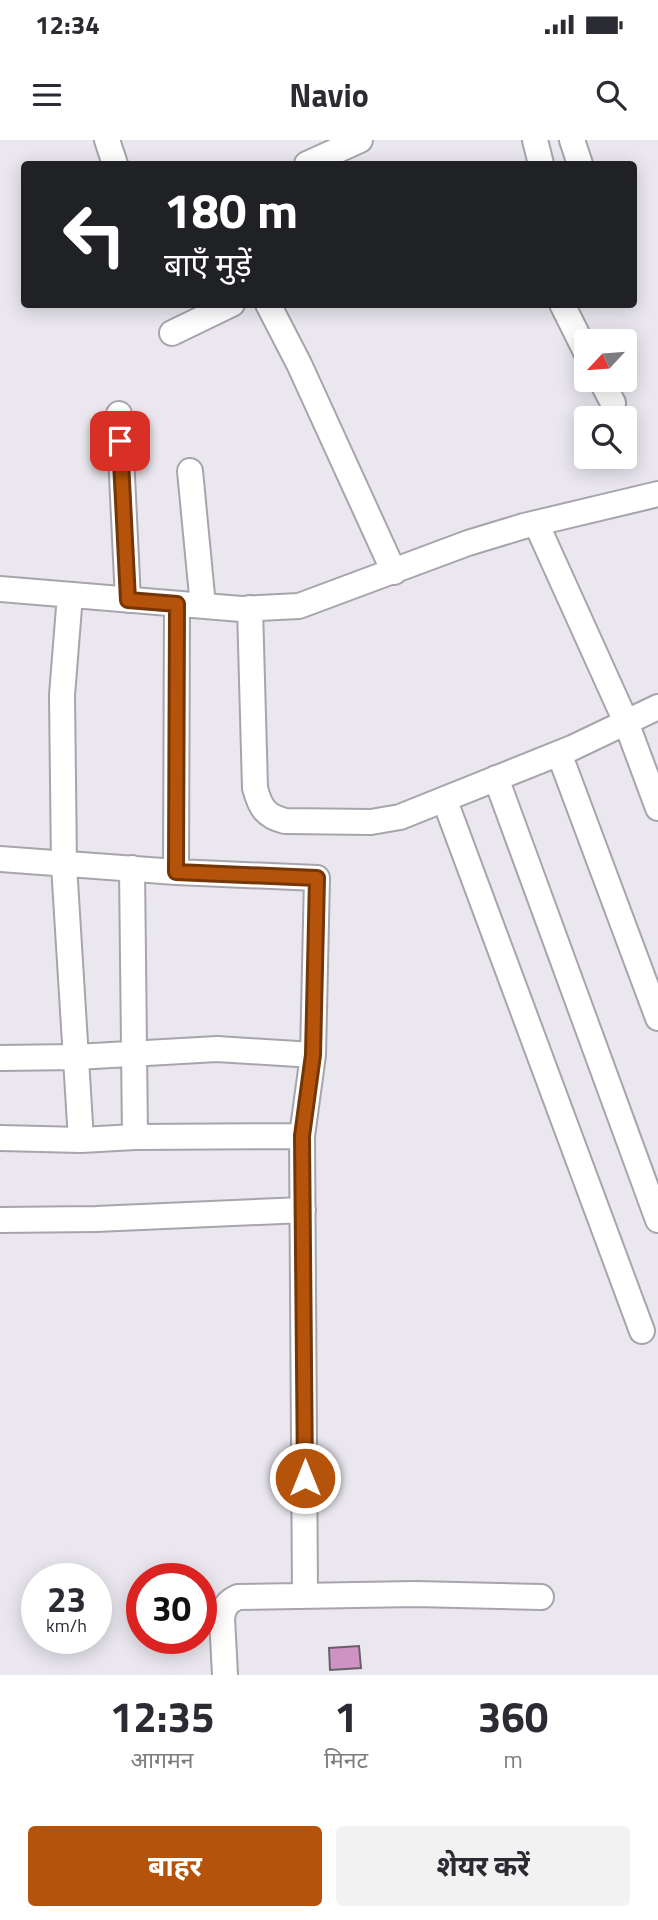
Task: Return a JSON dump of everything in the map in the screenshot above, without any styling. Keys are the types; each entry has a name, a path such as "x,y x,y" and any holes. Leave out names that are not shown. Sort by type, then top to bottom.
{"street":[{"path":"107,140 114,161"},
{"path":"314,161 360,140"},
{"path":"535,140 540,161"},
{"path":"572,140 579,161"},
{"path":"172,333 224,308"},
{"path":"270,308 394,572"},
{"path":"564,308 574,329"},
{"path":"607,392 613,403"},
{"path":"119,414 128,600"},
{"path":"190,471 203,606"},
{"path":"0,589 203,606 283,608 311,603 468,543 536,523 658,494"},
{"path":"536,523 626,722 658,808"},
{"path":"70,594 62,695 64,865 81,1140"},
{"path":"176,872 177,604"},
{"path":"250,608 256,788 264,812 285,821 372,822 400,817 559,753 658,707"},
{"path":"559,753 658,1018"},
{"path":"496,778 658,1220"},
{"path":"445,801 642,1331"},
{"path":"0,859 176,872 317,878 313,1055 302,1136 305,1595"},
{"path":"132,868 135,1137"},
{"path":"0,1058 76,1057 217,1049 313,1055"},
{"path":"0,1138 81,1140 302,1136"},
{"path":"0,1220 96,1219 303,1210"},
{"path":"225,1675 223,1609 229,1601 237,1597 541,1597"}],"building":[{"path":"359,1646 361,1668 330,1670 329,1648"}],"route":[{"path":"120,441 128,600 177,604 176,872 317,878 313,1055 302,1136 305,1478"}]}
